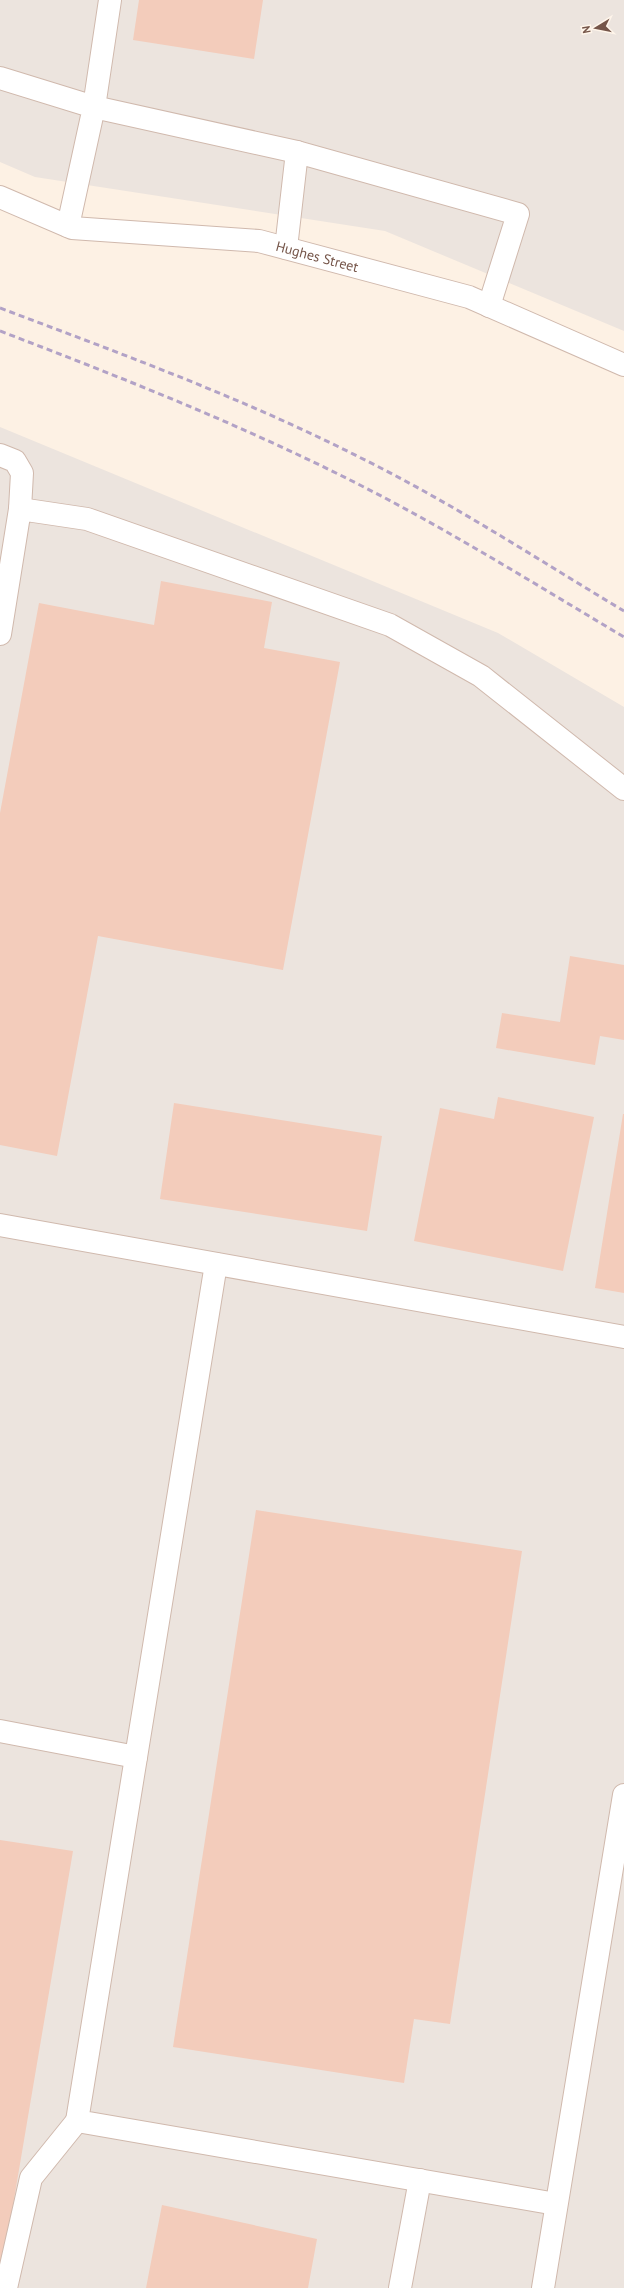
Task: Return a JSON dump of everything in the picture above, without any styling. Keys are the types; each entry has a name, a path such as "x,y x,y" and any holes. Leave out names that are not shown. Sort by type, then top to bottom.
{"street":[{"path":"68,226 94,107 110,0"},
{"path":"0,78 94,107 297,152 518,214 489,306"},
{"path":"286,248 297,152"},
{"name":"Hughes Street","path":"0,197 68,226 259,241 469,297 624,365"},
{"path":"0,455 15,461 22,473 20,509 0,634"},
{"path":"20,509 87,519 390,625 481,676 624,789"},
{"path":"0,1225 624,1337"},
{"path":"6,2288 31,2178 77,2121 216,1264"},
{"path":"0,1731 136,1757"},
{"path":"542,2288 624,1795"},
{"path":"77,2121 556,2204"},
{"path":"400,2288 420,2180"}],"shaded area":[{"path":"0,0 624,0 624,331 385,231 35,177 0,162"},
{"path":"0,427 498,633 624,707 624,2288 0,2288"}],"building":[{"path":"139,0 263,0 254,59 133,40"},
{"path":"161,581 272,602 264,648 340,662 283,970 98,936 57,1156 0,1145 0,813 39,603 154,625"},
{"path":"570,956 624,965 624,1040 600,1036 595,1065 496,1048 502,1013 560,1022"},
{"path":"498,1097 594,1117 563,1271 414,1241 440,1108 494,1119"},
{"path":"174,1103 382,1136 367,1231 160,1199"},
{"path":"624,1114 624,1293 595,1288"},
{"path":"256,1510 522,1551 450,2024 414,2019 404,2083 173,2047"},
{"path":"0,1840 73,1851 1,2276 0,2276"},
{"path":"162,2205 317,2239 308,2288 146,2288"}],"railway":[{"path":"0,308 183,378 273,416 361,458 395,475 494,532 624,611"},
{"path":"0,331 203,412 352,481 400,506 513,570 624,637"}]}
